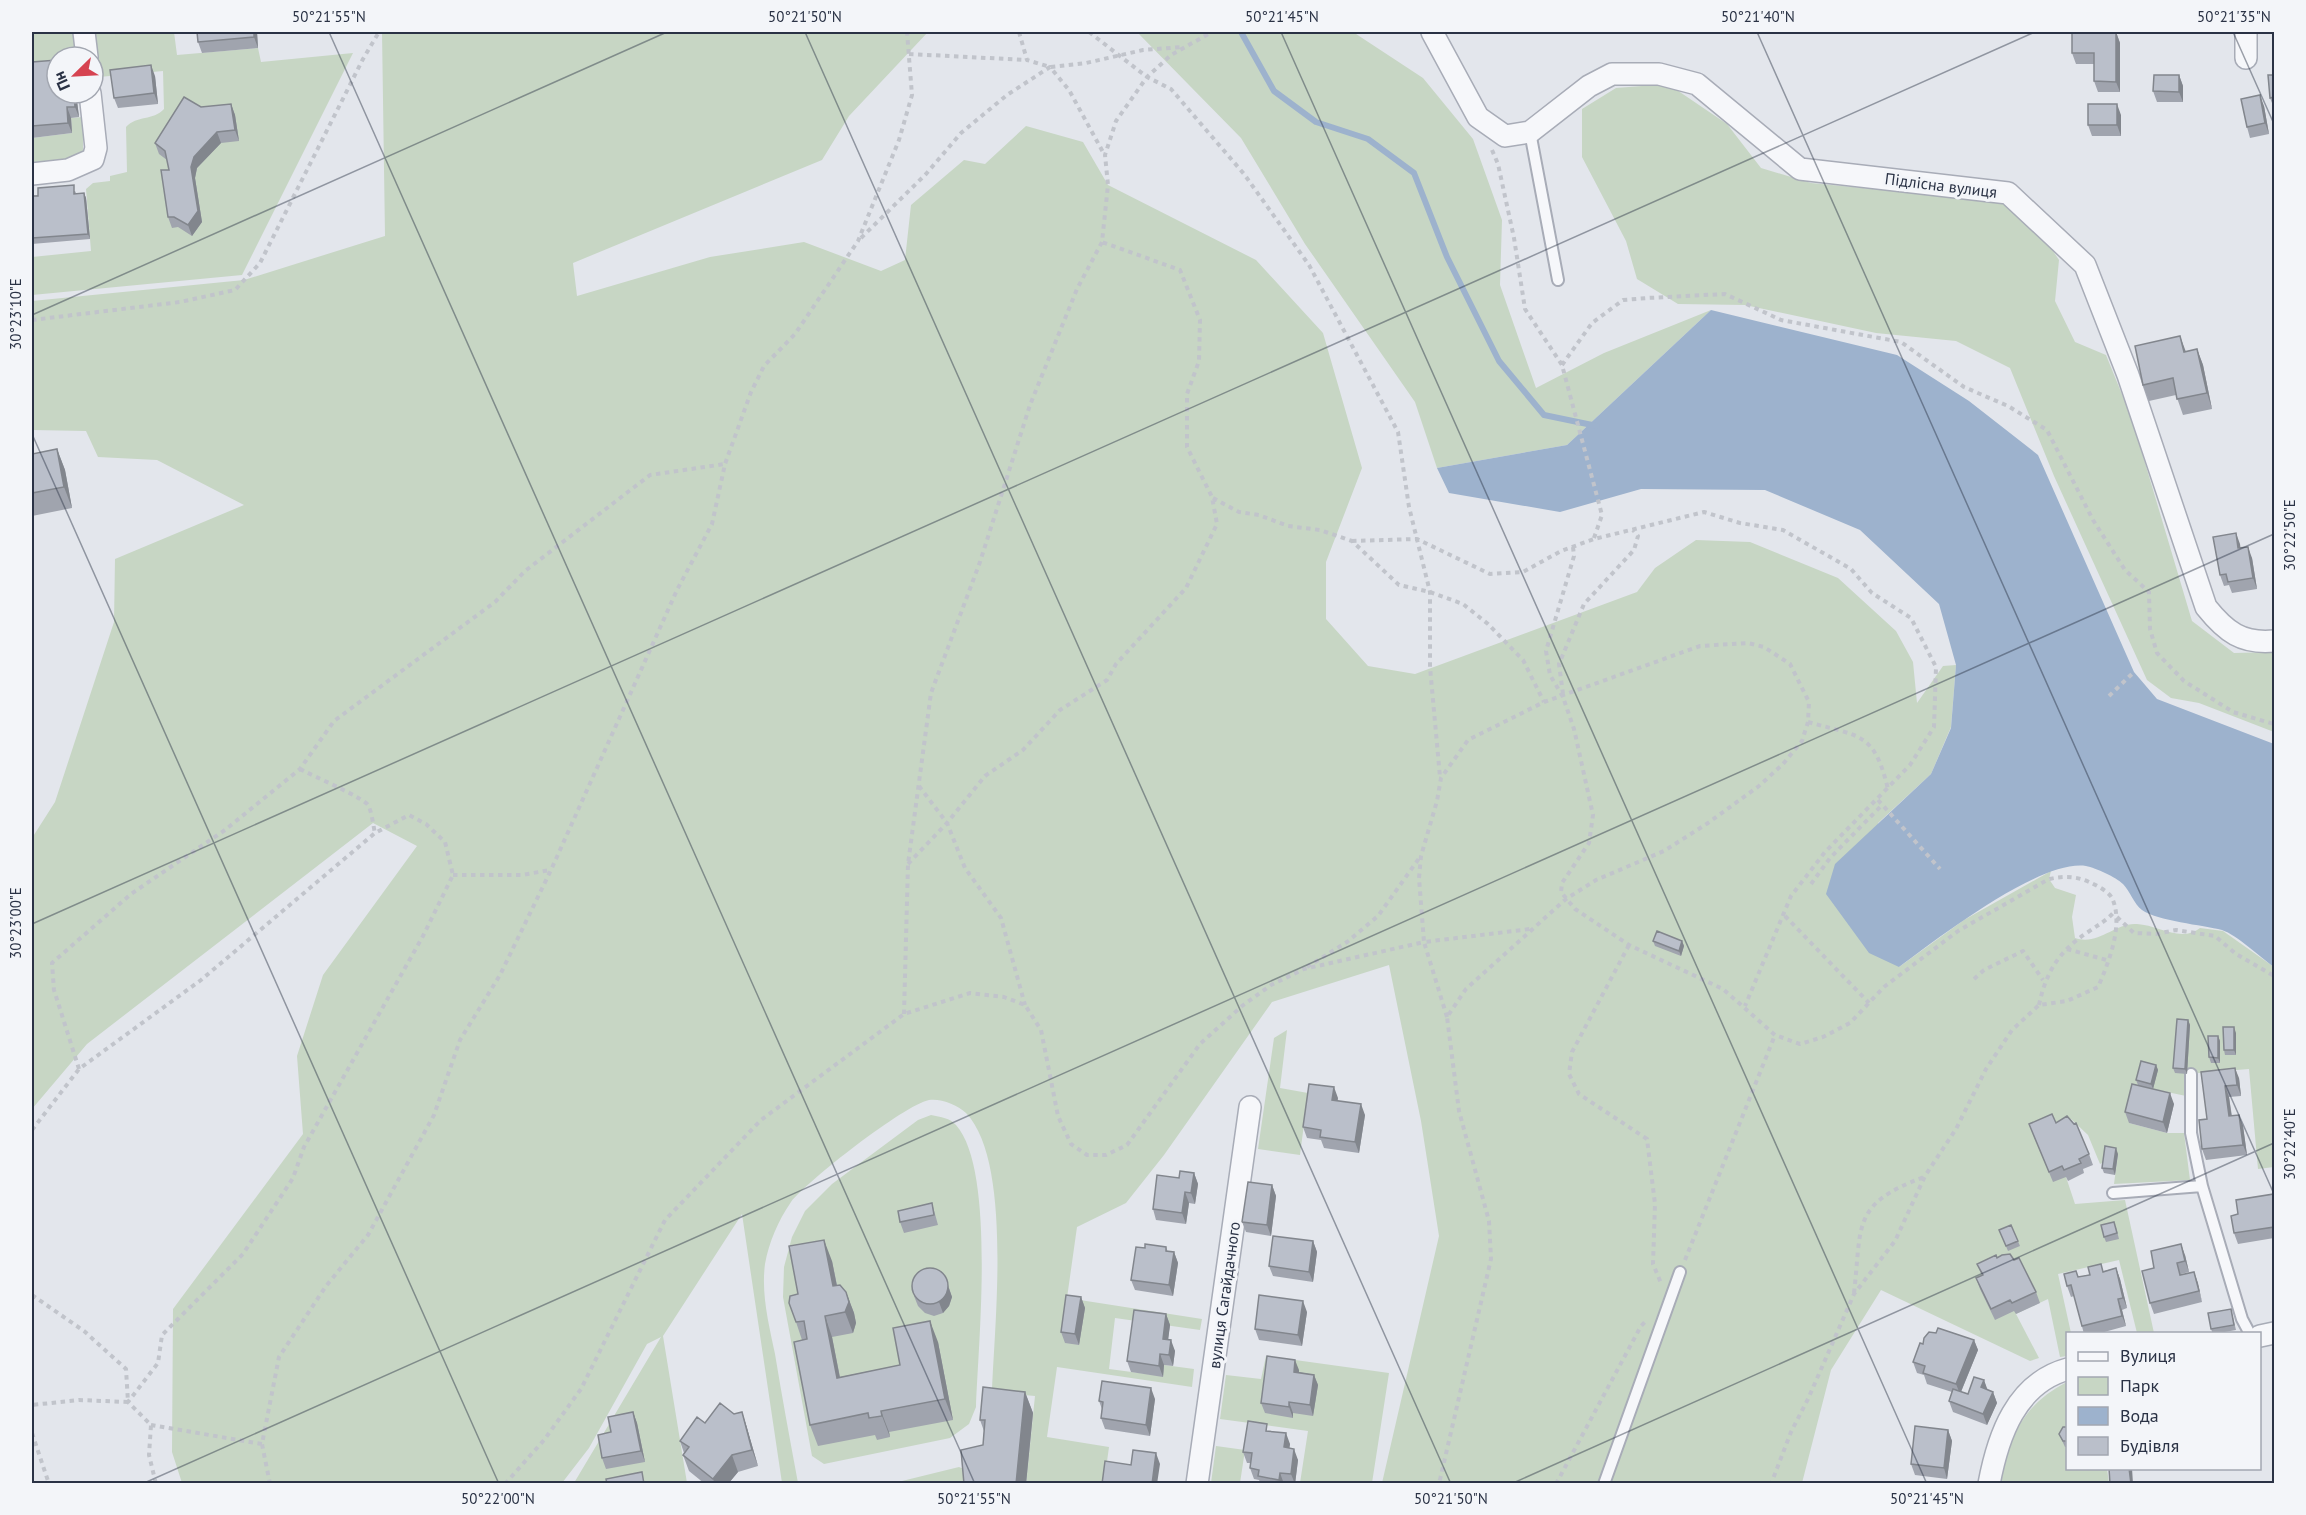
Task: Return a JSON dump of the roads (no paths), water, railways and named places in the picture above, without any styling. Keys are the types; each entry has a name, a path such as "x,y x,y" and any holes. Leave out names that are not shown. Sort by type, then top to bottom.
{"street":[{"path":"1432,32 1478,117 1505,136 1530,132"},
{"path":"2246,32 2246,58"},
{"name":"Підлісна вулиця","path":"1530,132 1589,86 1612,74 1659,74 1697,84 1800,169 2008,193 2085,265 2128,375 2206,607 2223,629 2257,642 2274,641"},
{"path":"32,174 68,170 84,165 93,159 96,148 91,105"},
{"name":"вулиця Сагайдачного","path":"1197,1484 1250,1107"},
{"path":"1989,1484 2001,1437 2020,1401 2034,1385 2066,1369"}],"lane":[{"path":"1530,132 1558,280"},
{"path":"2192,1074 2191,1133 2202,1186 2242,1319 2249,1332"},
{"path":"2113,1193 2202,1186"},
{"path":"1604,1484 1680,1272"}],"water":[{"path":"1711,310 1897,355 1969,401 2038,455 2134,672 2157,699 2274,744 2274,967 2241,941 2222,930 2149,914 2139,907 2120,881 2086,866 2066,867 2017,887 1963,921 1899,967 1869,953 1826,894 1835,864 1931,774 1951,728 1956,665 1939,604 1860,530 1765,490 1641,489 1560,512 1449,493 1437,468 1567,445"}],"waterway":[{"path":"1241,32 1274,91 1316,122 1368,139 1414,173 1447,257 1499,361 1544,415 1597,426"}]}
